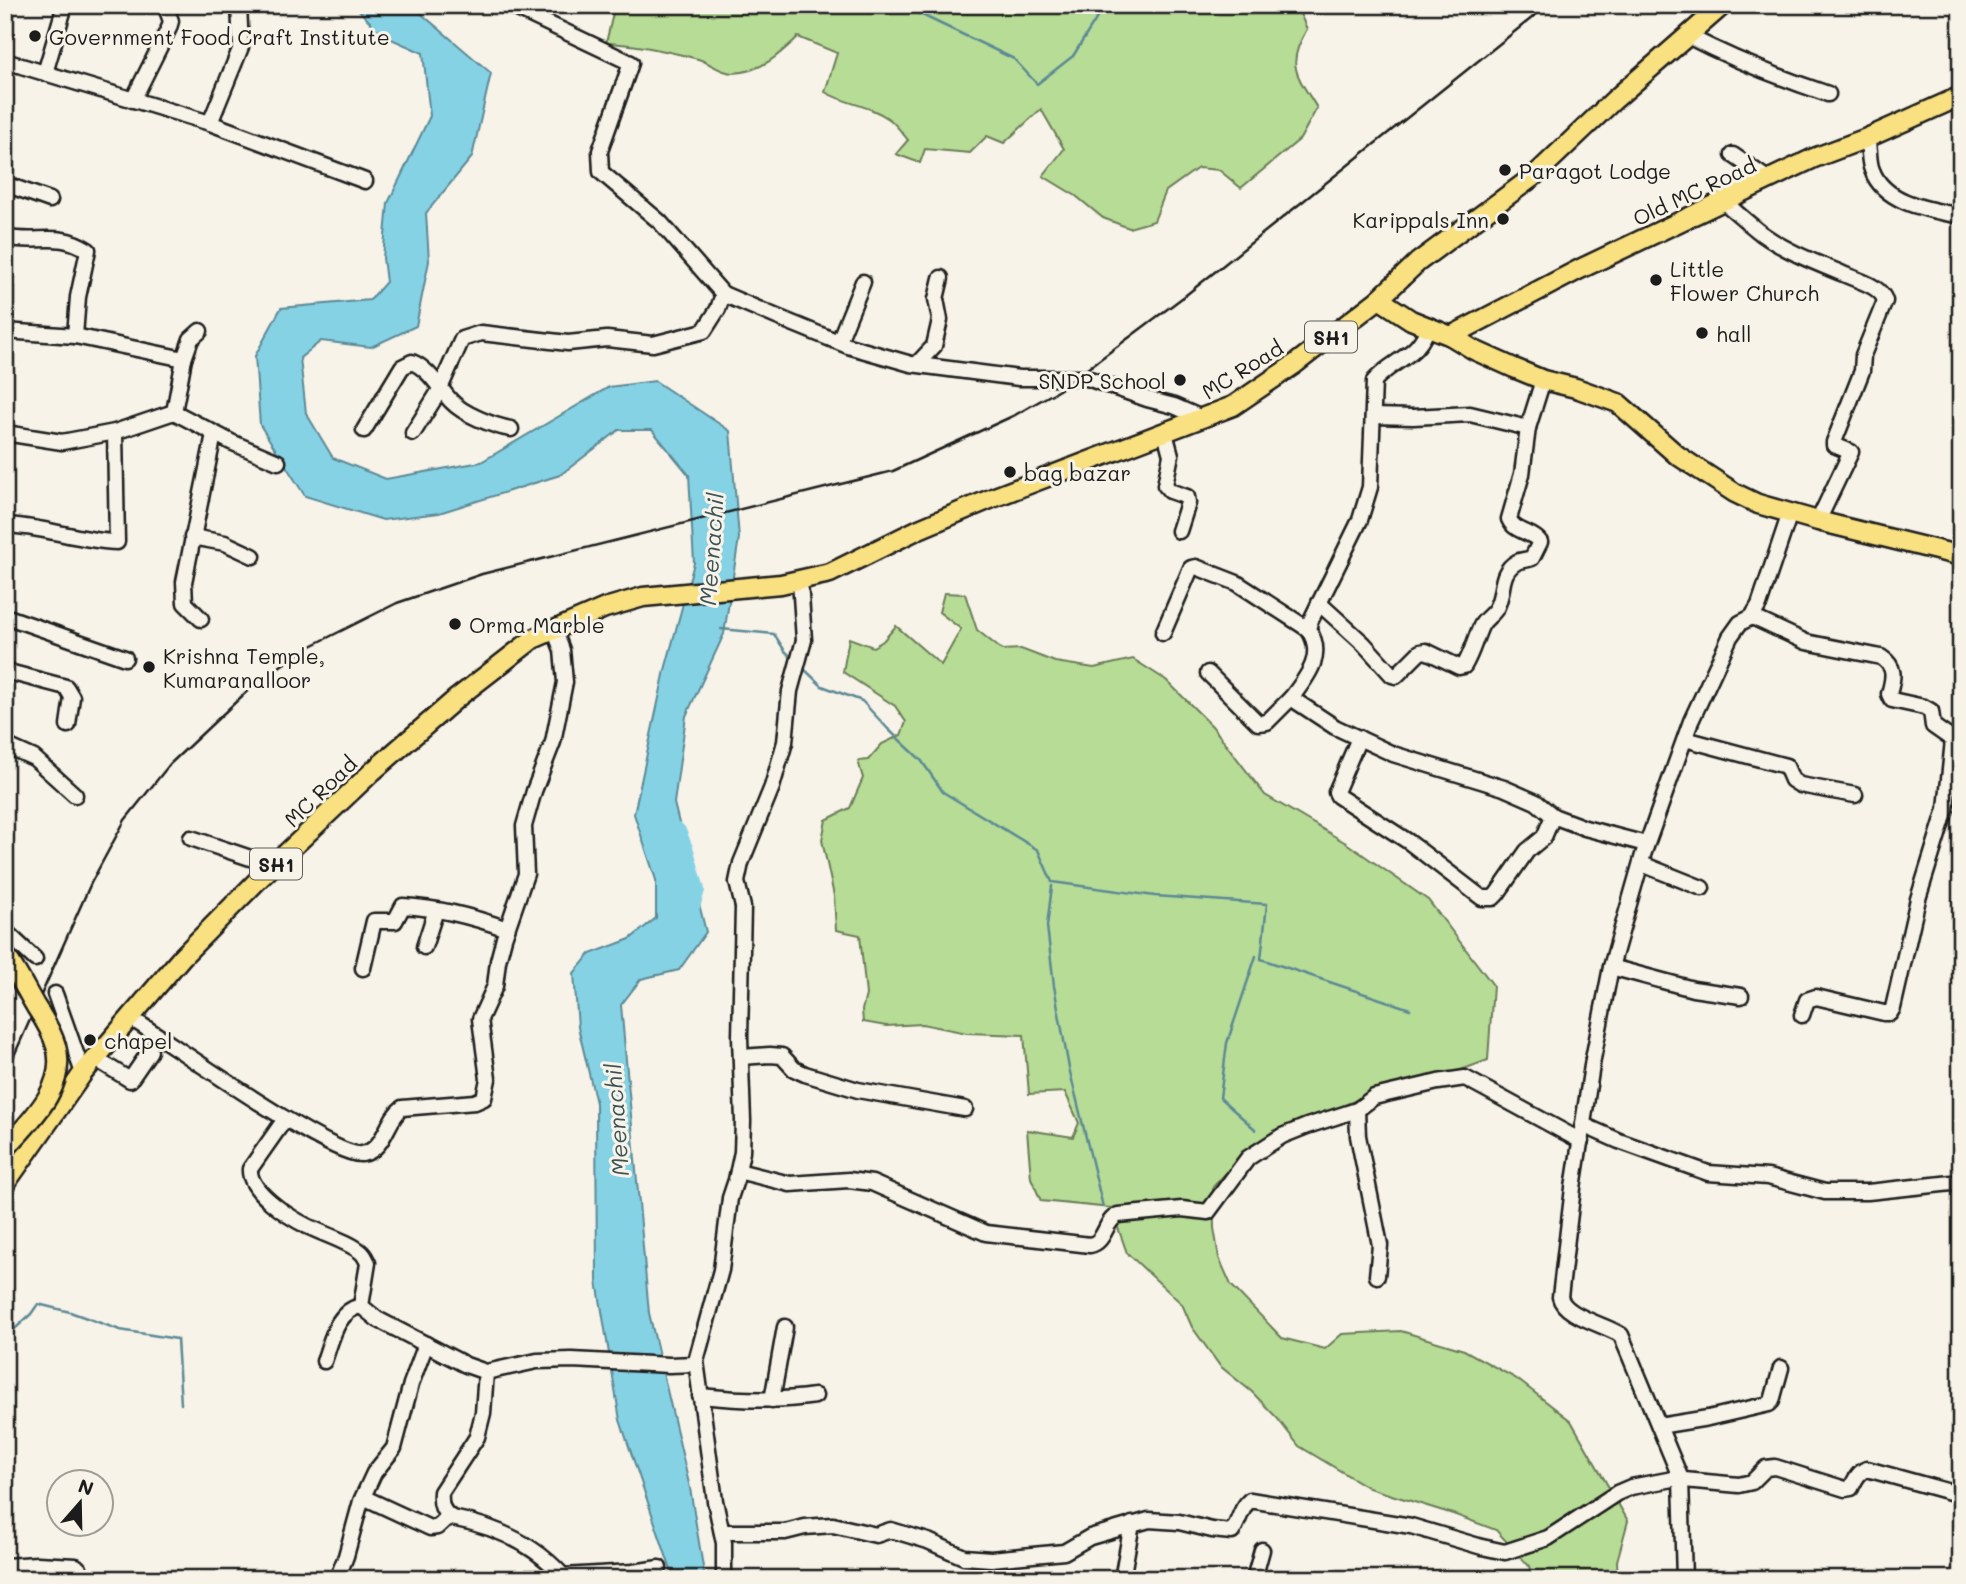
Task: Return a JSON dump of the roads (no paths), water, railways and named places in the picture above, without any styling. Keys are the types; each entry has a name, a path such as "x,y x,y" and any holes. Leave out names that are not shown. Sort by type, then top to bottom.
{"main road":[{"name":"MC Road","path":"5,1184 83,1073 182,957 373,771 515,651 554,629 605,608 643,597 800,581 830,573 919,529 995,497 1233,406 1273,380 1379,299 1418,262 1534,176 1614,100 1689,36 1708,12 1723,5"},
{"name":"Old MC Road","path":"1451,335 1569,275 1814,158 1867,138 1961,96"},
{"path":"1379,299 1398,313 1451,335 1474,350 1543,380 1618,403 1677,455 1735,493 1758,504 1818,522 1961,556"},
{"path":"5,956 48,1028 56,1046 58,1061 57,1075 50,1094 5,1149"}],"street":[{"path":"45,73 65,5"},
{"path":"133,100 169,29 171,21 164,5"},
{"path":"210,123 240,47 239,5"},
{"path":"509,5 631,63 600,151 601,172 660,222 723,294 848,346 917,364 1019,378 1087,378 1174,406 1204,419"},
{"path":"1689,36 1759,70 1828,94"},
{"path":"5,61 210,123 365,181"},
{"path":"1867,138 1871,151 1871,169 1877,180 1894,196 1920,208 1961,216"},
{"path":"1733,155 1769,180"},
{"path":"5,184 50,200"},
{"path":"1724,202 1762,234 1804,258 1882,293 1885,297 1863,355 1862,371 1834,442 1834,445 1851,452 1818,522"},
{"path":"5,237 33,240 54,237 72,241 88,250 78,297 75,336"},
{"path":"917,364 934,346 940,320 936,299 941,278"},
{"path":"839,341 863,282"},
{"path":"414,433 462,339 473,335 496,334 568,343 607,339 653,344 704,331 718,309 723,294"},
{"path":"1308,629 1360,520 1370,487 1374,381 1419,346 1425,338 1428,325"},
{"path":"5,331 75,336 184,359"},
{"path":"174,412 184,359 191,339 200,331"},
{"path":"364,430 402,367 412,362 420,365 463,411 492,425 510,429"},
{"path":"1319,603 1356,636 1392,675 1396,676 1420,652 1426,651 1459,667 1464,666 1471,656 1480,627 1495,610 1506,572 1519,560 1532,558 1540,542 1538,538 1517,528 1509,519 1522,474 1528,428 1543,380"},
{"path":"5,433 62,442 115,432 174,412 261,457 278,462"},
{"path":"1373,416 1470,414 1528,428"},
{"path":"5,525 36,528 86,540 117,542 115,432"},
{"path":"1166,433 1171,455 1165,485 1170,491 1187,497 1188,503 1179,531"},
{"path":"201,619 186,603 184,582 214,434"},
{"path":"1684,1579 1681,1479 1621,1335 1611,1328 1569,1311 1561,1304 1560,1297 1569,1215 1611,967 1646,844 1691,721 1730,638 1740,623 1752,617 1759,605 1790,513"},
{"path":"192,537 225,543 253,556"},
{"path":"1961,556 1961,565"},
{"path":"1163,633 1191,568 1196,567 1237,583 1308,629 1314,637 1317,654 1313,668 1291,698 1267,722 1258,723 1208,673"},
{"path":"724,1579 722,1532 715,1501 696,1364 697,1352 721,1270 730,1198 738,1171 743,1137 743,908 737,882 741,863 759,824 785,741 790,691 804,627 800,581"},
{"path":"5,616 125,658"},
{"path":"1752,617 1806,642 1881,657 1889,662 1894,676 1889,694 1892,700 1931,711 1933,726 1953,740 1946,808 1918,899 1893,1008 1890,1013 1884,1013 1816,996 1807,1000 1802,1015"},
{"path":"129,1017 285,1119 360,1155 374,1149 386,1132 394,1113 402,1108 475,1102 484,1098 488,1079 480,1019 495,986 498,961 526,874 524,826 553,742 564,693 562,650 554,629"},
{"path":"5,671 66,687 72,697 68,725"},
{"path":"1291,698 1335,727 1394,754 1504,788 1535,802 1552,817 1646,844"},
{"path":"1359,738 1336,792 1338,796 1409,842 1482,898 1493,898 1497,894 1527,851 1544,837 1552,817"},
{"path":"1685,739 1786,766 1792,780 1800,785 1855,795"},
{"path":"5,745 34,758 75,795"},
{"path":"191,838 274,866"},
{"path":"1642,864 1702,888"},
{"path":"363,968 373,921 396,921 403,906 436,910 507,929"},
{"path":"424,947 436,910"},
{"path":"5,931 35,958"},
{"path":"1611,967 1693,989 1741,996"},
{"path":"55,995 83,1073"},
{"path":"96,1059 130,1080 150,1052"},
{"path":"741,1057 782,1056 794,1069 805,1074 858,1090 965,1109"},
{"path":"738,1171 790,1184 849,1180 872,1183 986,1233 1090,1245 1100,1241 1110,1220 1118,1215 1182,1209 1208,1212 1248,1158 1282,1136 1357,1110 1374,1097 1438,1082 1465,1078 1581,1142"},
{"path":"1357,1110 1358,1136 1380,1245 1377,1276"},
{"path":"285,1119 250,1169 250,1175 261,1193 281,1209 304,1225 362,1253 368,1263 361,1306"},
{"path":"1583,1125 1619,1142 1708,1173 1768,1177 1825,1192 1868,1192 1961,1182"},
{"path":"361,1306 377,1319 466,1365 486,1372 537,1361 696,1364"},
{"path":"324,1361 342,1315 361,1306"},
{"path":"772,1400 785,1327"},
{"path":"337,1579 363,1497 374,1473 394,1448 411,1384 426,1343"},
{"path":"1659,1426 1721,1416 1769,1404 1781,1368"},
{"path":"486,1372 483,1413 477,1437 441,1492 440,1503 449,1516 500,1531 531,1548 563,1577 659,1568"},
{"path":"700,1396 743,1400 791,1400 815,1396"},
{"path":"722,1532 785,1532 833,1525 876,1535 891,1530 928,1541 964,1557 991,1559 1064,1552 1090,1537 1149,1520 1180,1522 1232,1532 1239,1521 1244,1504 1250,1500 1411,1526 1505,1552 1548,1538 1631,1486 1681,1479 1739,1485 1752,1482 1766,1468 1775,1467 1846,1489 1851,1488 1862,1470 1867,1469 1961,1495"},
{"path":"363,1497 430,1528 437,1527 449,1516"},
{"path":"1122,1579 1132,1524"},
{"path":"1254,1579 1262,1550"},
{"path":"5,1566 76,1566 80,1570 79,1579"}],"water":[{"path":"354,5 411,5 491,73 472,157 426,213 429,261 416,326 371,347 321,341 300,358 306,413 333,458 386,479 481,462 609,387 655,381 730,431 739,538 724,634 686,716 674,803 706,932 679,970 641,979 621,1005 649,1313 690,1488 705,1579 674,1579 620,1420 597,1281 596,1103 578,1027 574,973 590,954 630,939 656,918 656,880 634,814 665,670 694,563 689,475 652,430 619,430 560,475 439,513 383,520 305,496 260,425 255,356 281,308 370,300 386,282 383,258 388,203 430,116 423,53 382,35"}],"waterway":[{"path":"901,5 1014,59 1037,84 1073,56 1105,5"},
{"path":"721,629 774,634 793,659"},
{"path":"803,668 822,686 862,701 921,760 943,792 1038,850 1052,882 1155,896 1267,904 1261,959 1410,1009"},
{"name":"Meenachil","path":"678,831 697,890 690,913"},
{"path":"1052,886 1047,926 1054,986 1069,1068 1103,1207"},
{"path":"1256,956 1227,1043 1220,1098 1256,1130"},
{"path":"5,1338 38,1304 120,1330 177,1339 181,1404"}],"railway":[{"path":"5,1076 91,883 125,820 170,764 258,681 309,647 397,603 482,574 893,471 1015,415 1059,390 1186,295 1548,5"}],"place":[{"name":"Government Food Craft Institute","path":"35,36"},
{"name":"Paragot Lodge","path":"1505,170"},
{"name":"Karippals Inn","path":"1503,219"},
{"name":"Little Flower Church","path":"1656,280"},
{"name":"hall","path":"1702,333"},
{"name":"SNDP School","path":"1180,380"},
{"name":"bag bazar","path":"1010,472"},
{"name":"Orma Marble","path":"455,624"},
{"name":"Krishna Temple, Kumaranalloor","path":"149,667"},
{"name":"chapel","path":"90,1040"}]}
